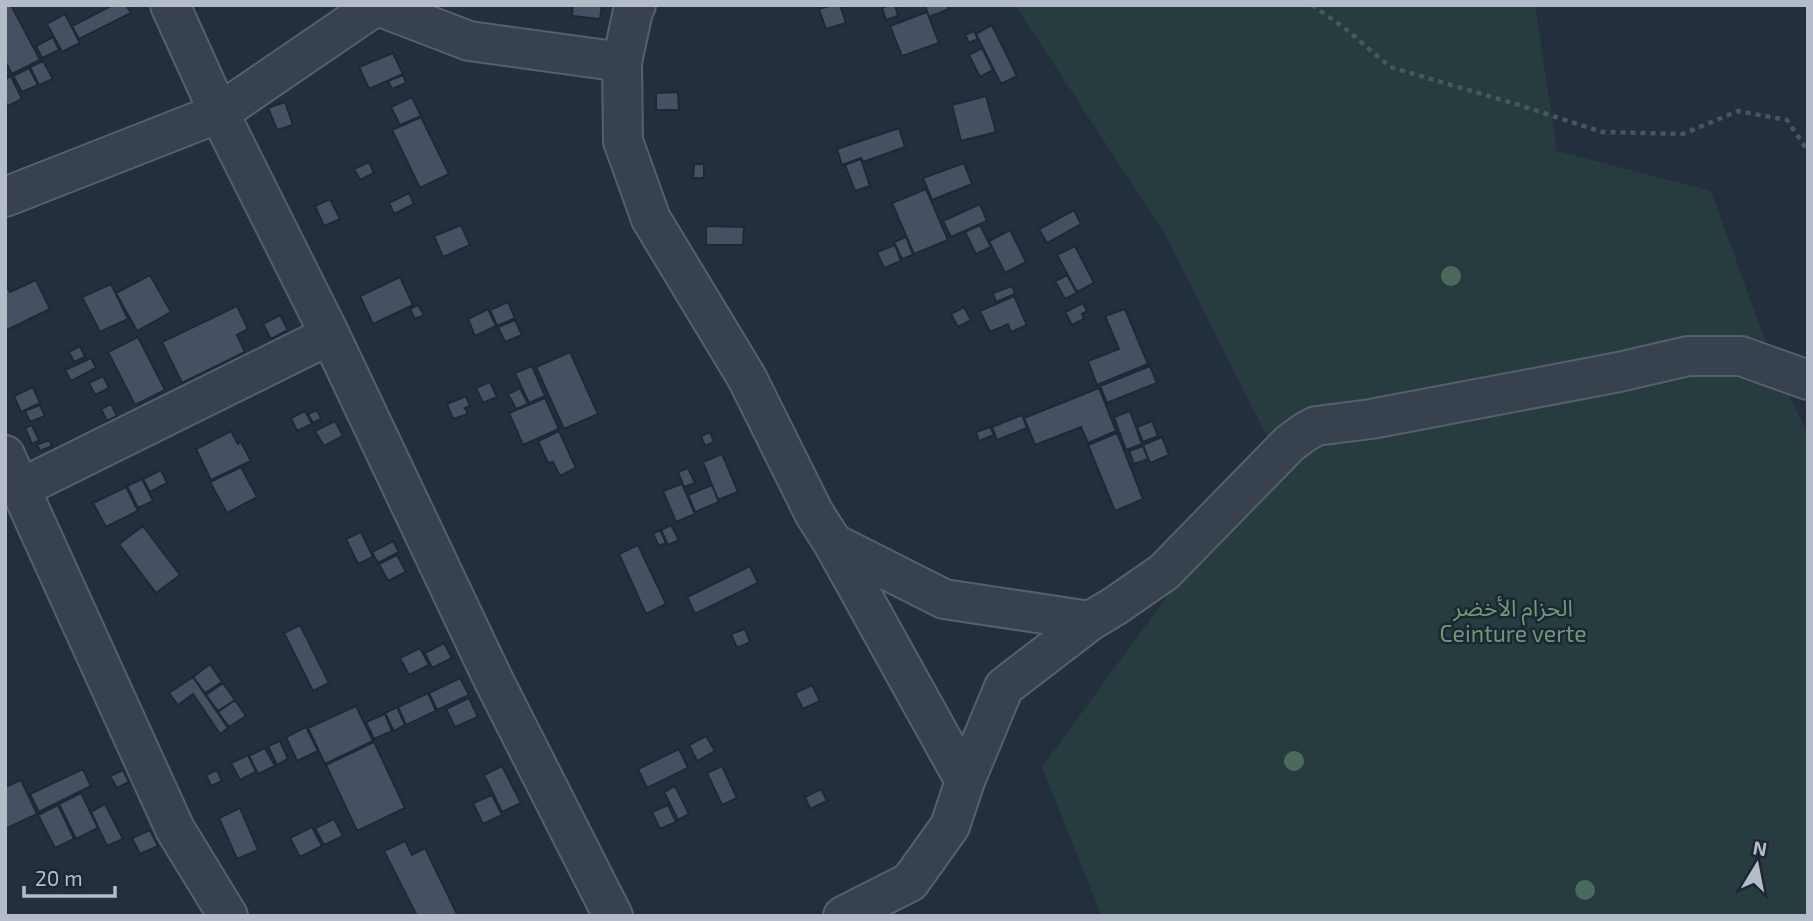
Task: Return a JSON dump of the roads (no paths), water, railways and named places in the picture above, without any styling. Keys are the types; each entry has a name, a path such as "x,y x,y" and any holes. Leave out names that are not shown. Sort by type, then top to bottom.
{"street":[{"path":"170,5 219,113 330,335 493,679 613,916"},
{"path":"5,197 219,113 376,5 469,41 622,62"},
{"path":"636,5 622,62 623,141 651,219 747,378 814,513 965,781"},
{"path":"228,916 175,829 13,471 330,335"},
{"path":"843,916 910,882 950,826 965,781 1004,687 1090,621 1164,572 1290,443 1305,432 1316,426 1371,419 1619,372 1688,356 1741,356 1808,380"},
{"path":"833,543 944,599 1090,621"}],"park label":[{"name":"الحزام الأخضر Ceinture verte","path":"1513,621"}]}
